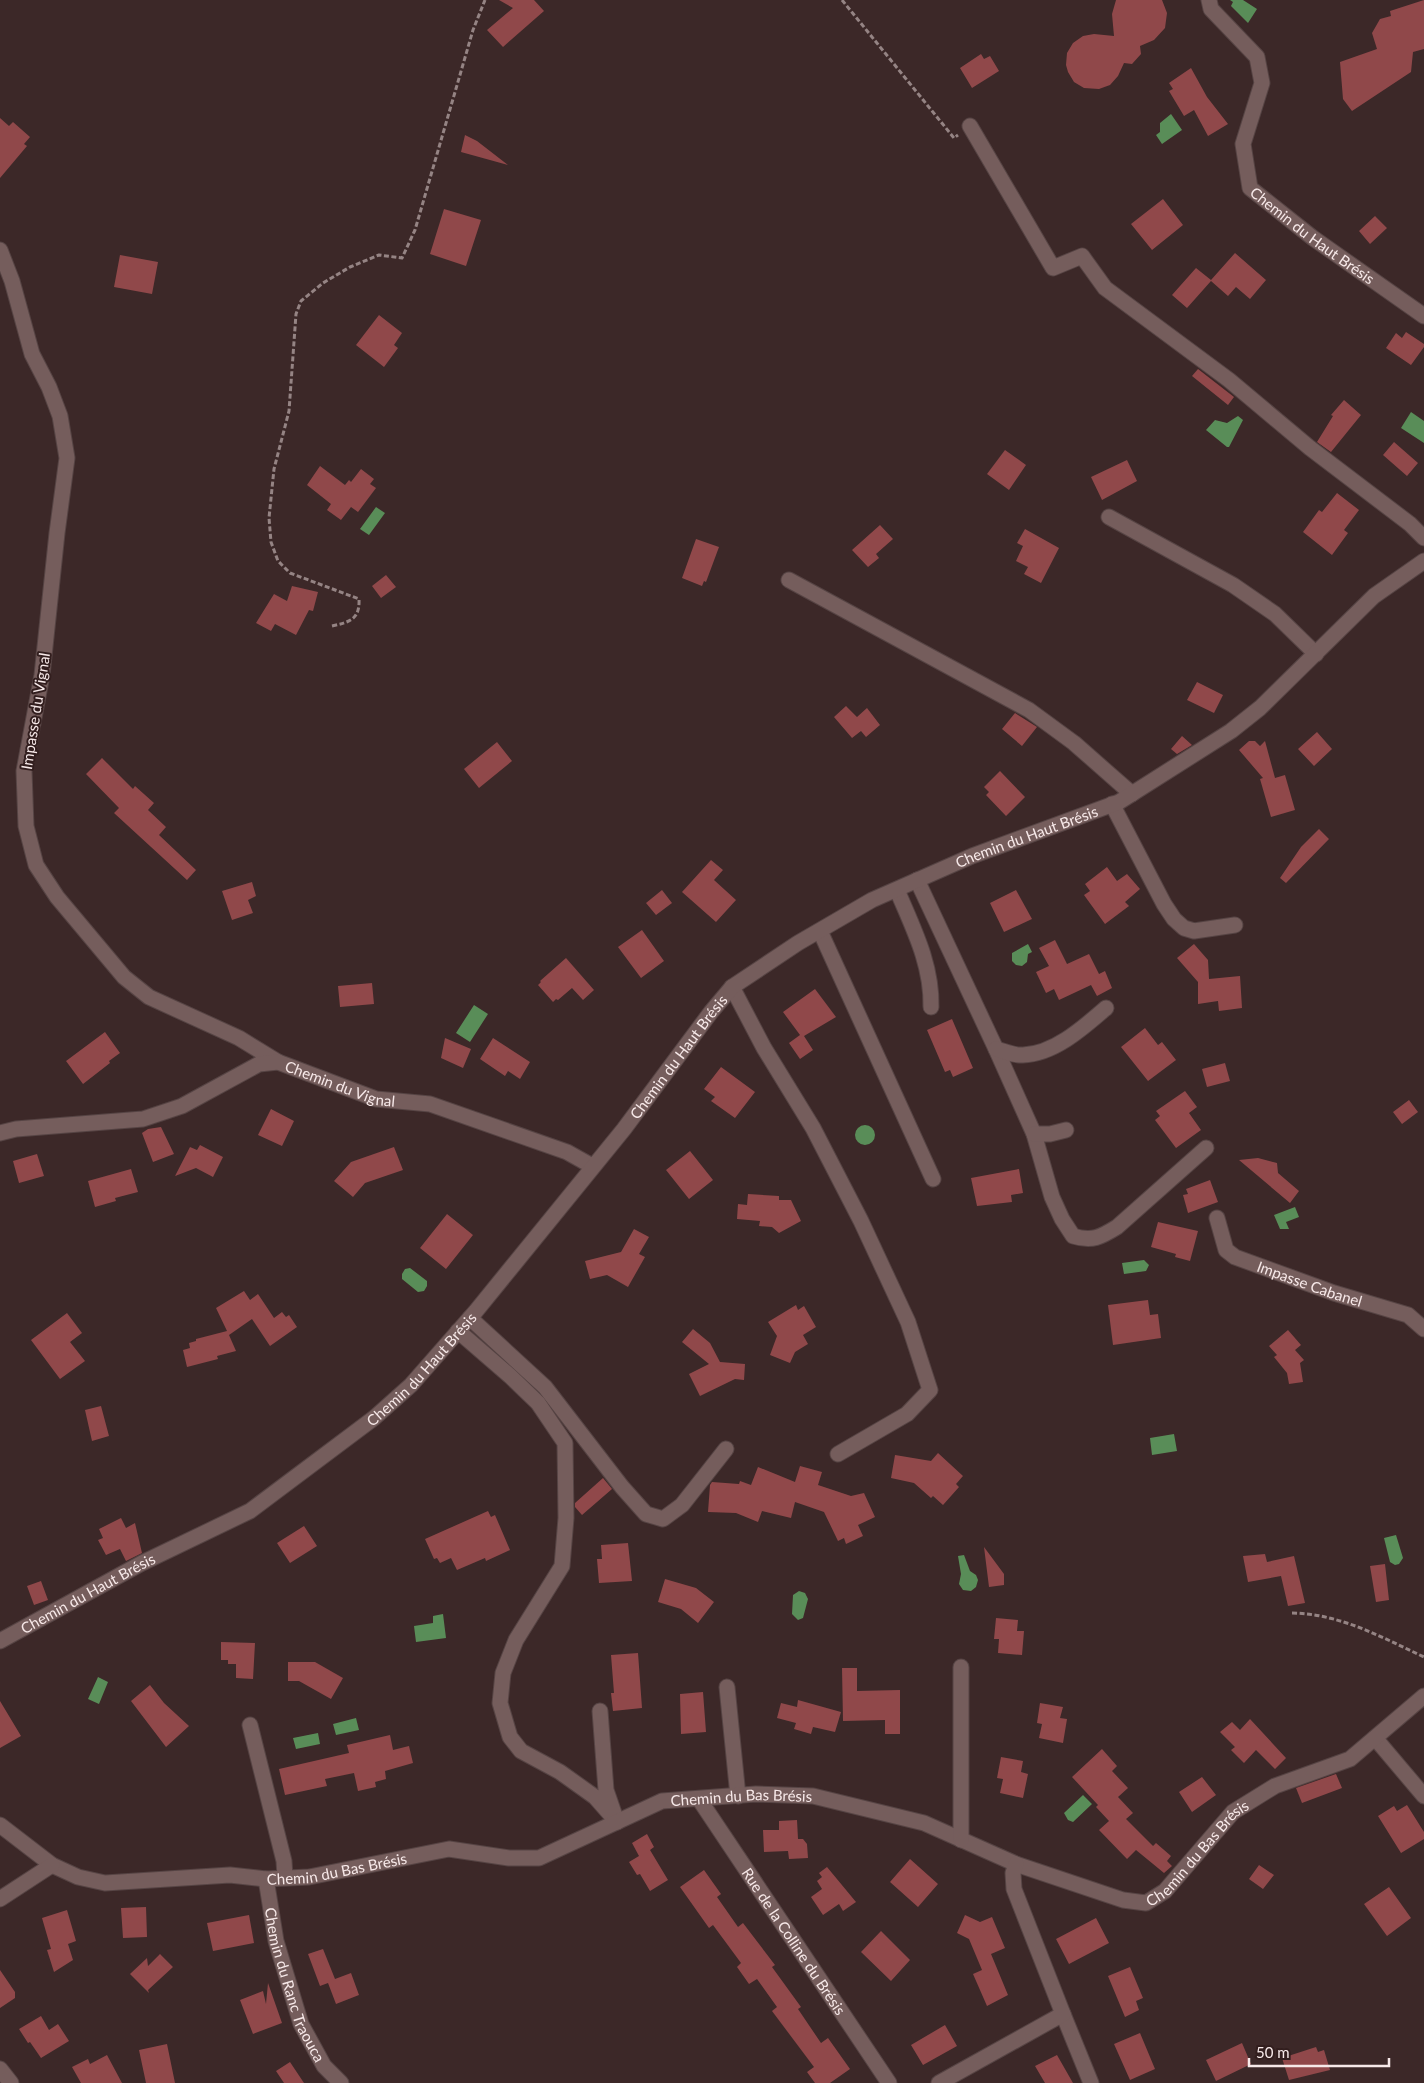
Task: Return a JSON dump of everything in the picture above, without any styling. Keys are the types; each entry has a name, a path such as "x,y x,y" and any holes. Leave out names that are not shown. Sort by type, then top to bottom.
{"street":[{"name":"Chemin du Haut Brésis","path":"1208,0 1211,9 1257,57 1262,83 1243,144 1250,188 1313,238 1424,316"},
{"path":"970,126 1053,268 1082,256 1105,288 1229,380 1310,448 1410,524 1424,538"},
{"name":"Impasse du Vignal","path":"0,250 12,281 32,354 60,416 67,458 56,533 42,674 24,771 26,826 36,865 57,898 124,977 149,997 239,1038 278,1062"},
{"path":"1109,517 1233,585 1275,614 1316,654"},
{"name":"Chemin du Haut Brésis","path":"0,1641 142,1563 250,1511 374,1418 411,1385 470,1318 624,1129 711,1012 732,988 798,943 872,900 972,856 1112,804 1132,794 1232,731 1260,708 1374,596 1424,561"},
{"path":"790,580 1029,710 1074,743 1132,794"},
{"path":"1112,804 1164,904 1174,919 1184,928 1194,931 1235,925"},
{"path":"917,880 1034,1134 1052,1197 1062,1219 1073,1236 1092,1240 1117,1227 1206,1148"},
{"path":"897,890 928,968 932,990 931,1007"},
{"path":"820,931 933,1179"},
{"path":"732,988 764,1048 813,1128 861,1221 908,1322 930,1390 907,1414 838,1454"},
{"path":"996,1049 1022,1056 1047,1050 1087,1024 1106,1008"},
{"name":"Chemin du Vignal","path":"0,1133 16,1129 143,1119 182,1106 259,1064 278,1062 376,1098 430,1104 566,1152 592,1166"},
{"path":"1034,1134 1050,1134 1066,1130"},
{"name":"Impasse Cabanel","path":"1217,1218 1226,1250 1235,1257 1334,1293 1408,1315 1424,1329"},
{"path":"470,1318 545,1387 622,1487 646,1514 663,1519 682,1505 726,1448"},
{"path":"458,1331 538,1403 565,1443 566,1518 562,1566 516,1640 503,1673 500,1703 510,1737 521,1751 560,1772 595,1797 617,1822"},
{"path":"961,1667 961,1840"},
{"path":"727,1687 738,1796"},
{"name":"Chemin du Bas Brésis","path":"0,1826 52,1865 78,1877 105,1884 230,1875 266,1879 309,1877 449,1849 509,1858 539,1858 662,1802 738,1796 814,1796 924,1823 1016,1864 1123,1900 1146,1903 1165,1891 1233,1812 1275,1786 1350,1759 1424,1696"},
{"path":"600,1711 606,1790 617,1822"},
{"path":"250,1725 284,1861 285,1878"},
{"path":"1375,1738 1424,1796"},
{"name":"Rue de la Colline du Brésis","path":"699,1798 889,2083"},
{"path":"1016,1864 1014,1889 1091,2083"},
{"path":"0,1899 52,1865"},
{"name":"Chemin du Ranc Traouca","path":"266,1879 276,1941 301,2024 324,2066 341,2083"},
{"path":"939,2083 1063,2014"},
{"path":"0,2069 11,2083"}],"path":[{"path":"332,626 354,619 360,609 359,599 290,573 278,561 271,542 269,518 274,469 289,410 296,314 301,301 323,283 350,267 379,256 402,258 415,230 473,30 485,0"},
{"path":"842,0 954,138 970,126"},
{"path":"1292,1613 1314,1613 1340,1619 1424,1658"}],"shaded area":[{"path":"1230,0 1243,0 1257,9 1248,23 1231,6 1233,2"},
{"path":"1171,114 1182,130 1162,144 1156,135 1160,132 1160,123"},
{"path":"1411,412 1424,421 1424,443 1401,428"},
{"path":"1238,416 1243,420 1229,447 1206,430 1215,420 1227,423"},
{"path":"376,507 385,513 369,535 360,529"},
{"path":"1028,944 1032,952 1028,954 1027,962 1022,966 1016,965 1012,961 1012,953"},
{"path":"474,1005 488,1014 470,1042 456,1033"},
{"path":"861,1125 869,1125 875,1131 875,1139 869,1145 861,1145 855,1139 855,1131"},
{"path":"1295,1207 1299,1217 1286,1222 1289,1229 1280,1229 1274,1215"},
{"path":"1144,1260 1149,1265 1146,1271 1124,1274 1122,1263"},
{"path":"410,1268 427,1281 424,1291 418,1292 402,1279 405,1269"},
{"path":"1174,1434 1177,1451 1152,1455 1150,1438"},
{"path":"1396,1535 1403,1558 1399,1564 1395,1565 1390,1562 1384,1538"},
{"path":"964,1555 970,1571 976,1575 978,1580 976,1587 971,1591 963,1590 959,1584 961,1574 958,1556"},
{"path":"799,1591 805,1593 808,1599 803,1618 798,1620 792,1614 793,1595"},
{"path":"443,1614 446,1638 416,1642 414,1626 433,1623 433,1616"},
{"path":"98,1677 108,1682 99,1704 88,1699"},
{"path":"356,1718 359,1730 336,1735 333,1724"},
{"path":"318,1733 320,1744 296,1749 293,1738"},
{"path":"1083,1795 1092,1804 1073,1822 1068,1820 1064,1813"}],"building":[{"path":"499,0 534,0 544,11 503,47 487,30 513,8"},
{"path":"1116,0 1162,0 1167,13 1165,28 1154,40 1140,46 1141,54 1132,64 1124,63 1118,76 1110,85 1099,89 1084,88 1074,82 1068,72 1066,65 1067,53 1073,43 1083,36 1094,34 1114,36 1112,14"},
{"path":"1424,0 1424,49 1413,52 1411,72 1352,111 1343,99 1340,62 1377,49 1372,33 1380,19 1391,16 1390,11"},
{"path":"981,54 984,59 990,56 999,71 972,88 960,68"},
{"path":"1191,68 1207,97 1228,124 1208,136 1194,110 1184,116 1169,91 1173,89 1169,83"},
{"path":"0,118 9,126 13,122 30,137 24,144 27,146 0,178"},
{"path":"465,135 477,141 508,165 461,152"},
{"path":"1163,199 1183,225 1152,250 1131,224"},
{"path":"444,209 481,220 466,266 430,254"},
{"path":"1375,216 1387,228 1370,244 1359,231"},
{"path":"1235,253 1266,280 1250,299 1236,287 1228,296 1211,281 1187,308 1172,295 1196,268 1211,280"},
{"path":"120,255 158,262 152,294 114,287"},
{"path":"379,315 402,333 394,345 398,348 384,367 356,345"},
{"path":"1406,332 1424,344 1424,347 1411,365 1386,348 1396,333 1402,338"},
{"path":"1198,369 1234,397 1228,405 1192,376"},
{"path":"1344,400 1361,415 1331,452 1317,442 1333,416 1331,415"},
{"path":"1394,442 1418,463 1407,476 1383,455"},
{"path":"1005,450 1026,465 1009,490 987,474"},
{"path":"1127,460 1137,481 1102,500 1091,477"},
{"path":"320,466 345,485 349,480 351,482 361,469 374,479 370,484 376,488 358,512 351,507 341,520 327,510 331,504 307,485"},
{"path":"1337,493 1359,510 1344,530 1348,533 1332,555 1303,532 1319,510 1322,512"},
{"path":"880,525 893,539 876,554 879,558 868,567 852,550"},
{"path":"1025,529 1059,548 1041,583 1024,574 1028,567 1016,561 1023,546 1017,543"},
{"path":"696,539 719,547 706,582 704,581 702,586 682,578"},
{"path":"386,575 396,587 381,598 372,586"},
{"path":"292,586 318,592 313,611 309,610 296,635 275,624 271,631 256,623 274,594 287,601"},
{"path":"1197,682 1223,695 1214,713 1187,700"},
{"path":"846,706 857,717 867,708 880,725 866,737 861,731 852,738 834,717"},
{"path":"1015,713 1037,727 1022,746 1002,729"},
{"path":"1317,732 1332,749 1314,766 1298,749"},
{"path":"1182,736 1192,745 1177,754 1171,749"},
{"path":"1249,741 1255,741 1260,746 1265,741 1275,778 1285,775 1295,810 1271,817 1260,779 1263,778 1239,750"},
{"path":"497,742 512,761 479,788 464,769"},
{"path":"102,758 133,789 135,786 154,803 148,810 166,827 159,835 196,870 187,880 114,813 119,808 86,774"},
{"path":"1000,771 1025,797 1006,816 986,795 989,792 984,787"},
{"path":"1319,829 1329,839 1286,883 1280,878 1301,847"},
{"path":"711,860 723,870 714,880 736,900 716,922 682,892"},
{"path":"1107,867 1117,881 1127,874 1140,889 1125,902 1129,906 1105,924 1084,895 1090,891 1085,884"},
{"path":"252,882 256,896 248,900 253,913 232,920 222,891"},
{"path":"662,890 672,903 656,915 646,903"},
{"path":"1016,890 1032,919 1004,932 990,903"},
{"path":"642,930 664,961 641,978 618,947"},
{"path":"1055,940 1067,964 1089,954 1099,974 1105,971 1112,988 1097,996 1091,985 1059,1000 1054,989 1046,993 1036,972 1049,966 1039,948"},
{"path":"1194,944 1208,960 1209,979 1240,976 1242,1008 1219,1011 1218,1001 1198,1004 1198,982 1177,958"},
{"path":"566,958 594,990 583,1000 572,988 553,1002 538,985"},
{"path":"372,983 374,1004 340,1007 338,986"},
{"path":"815,989 836,1017 804,1036 813,1050 800,1059 789,1043 800,1035 783,1012"},
{"path":"952,1019 973,1068 953,1077 950,1070 945,1072 927,1030"},
{"path":"1145,1028 1158,1045 1162,1042 1176,1060 1148,1081 1121,1047"},
{"path":"105,1032 120,1053 83,1084 66,1061"},
{"path":"445,1038 471,1049 463,1068 441,1058"},
{"path":"493,1038 530,1062 520,1079 508,1071 505,1076 480,1059"},
{"path":"1225,1063 1230,1081 1207,1087 1202,1069"},
{"path":"721,1067 755,1092 735,1118 711,1101 715,1097 704,1089"},
{"path":"1185,1091 1197,1107 1189,1113 1201,1130 1176,1148 1155,1120 1160,1116 1156,1111"},
{"path":"1409,1100 1418,1112 1402,1124 1393,1112"},
{"path":"271,1109 294,1121 282,1146 258,1135"},
{"path":"161,1127 174,1154 153,1162 142,1133 148,1129"},
{"path":"200,1145 223,1157 213,1177 196,1168 175,1176 190,1147 197,1150"},
{"path":"394,1147 403,1170 365,1183 353,1197 334,1181 351,1162"},
{"path":"690,1151 713,1180 689,1199 666,1170"},
{"path":"37,1154 44,1176 19,1183 13,1161"},
{"path":"1258,1158 1277,1163 1278,1173 1299,1191 1290,1203 1239,1160"},
{"path":"131,1169 138,1192 115,1198 116,1201 95,1207 88,1181"},
{"path":"1019,1169 1023,1193 1011,1195 1012,1202 977,1206 971,1178"},
{"path":"1210,1180 1218,1202 1188,1213 1183,1195 1188,1194 1186,1189"},
{"path":"748,1194 779,1196 779,1200 791,1200 801,1221 779,1233 772,1227 759,1226 760,1221 737,1219 738,1204 747,1205"},
{"path":"447,1214 473,1235 446,1269 420,1248"},
{"path":"1158,1222 1198,1231 1190,1261 1175,1257 1176,1254 1151,1247"},
{"path":"634,1229 649,1237 639,1254 645,1257 628,1287 607,1275 590,1279 585,1261 621,1252"},
{"path":"244,1291 250,1300 258,1294 274,1318 282,1312 286,1317 289,1315 297,1327 270,1346 252,1319 229,1335 236,1351 217,1356 218,1359 187,1367 183,1350 190,1348 189,1343 196,1341 196,1339 227,1331 216,1308"},
{"path":"1148,1300 1150,1315 1158,1314 1161,1338 1113,1345 1108,1305"},
{"path":"796,1305 798,1310 804,1306 816,1327 803,1335 808,1344 795,1352 790,1363 770,1355 777,1336 768,1322"},
{"path":"67,1313 82,1333 70,1342 85,1361 60,1379 31,1340"},
{"path":"693,1329 710,1343 720,1362 745,1364 744,1380 735,1379 700,1396 689,1374 709,1364 682,1342"},
{"path":"1288,1330 1301,1345 1295,1350 1304,1360 1300,1363 1303,1382 1289,1384 1287,1373 1274,1357 1277,1355 1269,1346"},
{"path":"101,1406 109,1436 92,1441 85,1410"},
{"path":"938,1453 963,1476 956,1484 959,1487 943,1505 933,1496 931,1498 914,1483 891,1478 895,1455 931,1461"},
{"path":"800,1466 822,1472 818,1485 851,1496 864,1493 875,1517 858,1525 863,1536 846,1544 844,1538 838,1541 824,1512 795,1502 791,1518 762,1511 758,1522 736,1513 708,1512 710,1485 712,1482 739,1484 740,1481 751,1485 758,1467 795,1482"},
{"path":"603,1478 612,1489 582,1515 575,1507 575,1503"},
{"path":"488,1511 491,1517 495,1515 510,1550 486,1561 485,1558 457,1570 451,1558 440,1563 437,1558 434,1559 425,1539"},
{"path":"121,1518 126,1528 135,1523 142,1553 126,1561 120,1549 106,1555 98,1540 103,1538 99,1529"},
{"path":"304,1526 317,1546 290,1563 277,1543"},
{"path":"628,1543 632,1581 599,1583 597,1559 602,1559 601,1545"},
{"path":"984,1547 1004,1574 1004,1585 989,1587"},
{"path":"1265,1554 1267,1562 1294,1556 1305,1603 1288,1606 1281,1576 1248,1582 1243,1556"},
{"path":"1385,1564 1389,1600 1376,1602 1370,1566"},
{"path":"665,1579 696,1588 714,1602 698,1623 681,1609 658,1602"},
{"path":"41,1581 48,1600 34,1605 27,1586"},
{"path":"996,1618 1018,1620 1017,1631 1024,1631 1022,1655 998,1653 999,1639 994,1639"},
{"path":"221,1642 255,1643 253,1679 236,1678 236,1664 228,1664 228,1660 221,1660"},
{"path":"638,1653 642,1708 613,1711 611,1693 614,1693 611,1655"},
{"path":"288,1662 315,1662 343,1678 331,1699 299,1681 288,1681"},
{"path":"842,1668 857,1668 857,1691 900,1690 900,1734 885,1734 885,1720 843,1721"},
{"path":"150,1685 164,1703 189,1726 166,1747 131,1701"},
{"path":"703,1692 706,1732 681,1734 680,1694"},
{"path":"798,1700 841,1712 835,1732 813,1727 811,1734 794,1729 796,1723 777,1718 781,1703 797,1707"},
{"path":"0,1701 21,1736 0,1748"},
{"path":"1040,1703 1063,1707 1060,1718 1067,1719 1063,1743 1039,1738 1042,1724 1037,1723"},
{"path":"1250,1719 1286,1758 1275,1769 1256,1750 1244,1763 1231,1750 1235,1747 1220,1732 1232,1722 1240,1730"},
{"path":"390,1735 393,1750 409,1746 413,1763 385,1771 386,1779 375,1782 376,1787 358,1791 354,1773 325,1779 327,1786 285,1795 279,1769 349,1753 347,1745"},
{"path":"1102,1749 1117,1766 1112,1771 1128,1788 1118,1797 1133,1813 1126,1819 1153,1846 1156,1843 1171,1856 1167,1861 1172,1866 1164,1873 1136,1850 1127,1859 1099,1830 1109,1821 1096,1807 1098,1805 1072,1777"},
{"path":"1001,1757 1023,1761 1021,1772 1028,1774 1023,1798 1000,1793 1003,1779 997,1778"},
{"path":"1336,1774 1342,1788 1302,1803 1296,1788"},
{"path":"1202,1777 1216,1795 1192,1812 1179,1792"},
{"path":"1407,1805 1424,1832 1424,1839 1401,1853 1378,1816 1394,1806 1397,1811"},
{"path":"797,1820 798,1839 803,1839 807,1844 808,1858 789,1859 788,1851 764,1852 763,1830 779,1830 779,1821"},
{"path":"647,1834 654,1847 650,1850 668,1880 650,1891 640,1874 637,1875 629,1862 639,1856 632,1843"},
{"path":"910,1859 938,1884 918,1907 890,1882"},
{"path":"1259,1865 1274,1875 1263,1889 1249,1879"},
{"path":"827,1867 856,1902 843,1911 839,1904 823,1915 811,1897 822,1889 817,1881 822,1877 819,1873"},
{"path":"704,1870 721,1894 717,1897 738,1927 743,1923 775,1965 772,1967 801,2007 798,2009 821,2043 828,2038 850,2069 830,2083 815,2083 807,2072 814,2067 772,2011 777,2007 757,1979 749,1984 737,1967 741,1963 713,1925 709,1928 680,1887"},
{"path":"1389,1887 1411,1918 1387,1936 1364,1904"},
{"path":"146,1907 147,1937 123,1938 121,1908"},
{"path":"67,1910 76,1941 68,1944 73,1960 54,1972 47,1950 51,1949 42,1918"},
{"path":"249,1915 254,1943 213,1951 207,1923"},
{"path":"965,1915 980,1922 992,1917 1005,1948 991,1954 1008,1995 987,2006 973,1974 982,1970 969,1939 957,1933"},
{"path":"1096,1918 1109,1943 1069,1964 1056,1939"},
{"path":"881,1931 910,1960 891,1981 861,1952"},
{"path":"323,1949 335,1979 351,1973 359,1995 336,2004 328,1983 320,1986 308,1954"},
{"path":"160,1954 173,1967 148,1990 149,1993 130,1974 147,1958 148,1966"},
{"path":"1130,1967 1143,1998 1136,2001 1139,2010 1125,2017 1108,1976"},
{"path":"0,1970 15,1992 15,1998 0,2008"},
{"path":"268,1983 282,2023 253,2034 240,2000 263,1991 266,2004"},
{"path":"41,2016 49,2030 58,2024 69,2041 41,2058 19,2029"},
{"path":"945,2025 957,2046 923,2065 911,2045"},
{"path":"1140,2033 1155,2069 1130,2080 1114,2044"},
{"path":"1242,2043 1251,2064 1216,2081 1206,2060"},
{"path":"167,2044 175,2083 146,2083 139,2050"},
{"path":"1316,2047 1318,2052 1324,2050 1330,2070 1289,2080 1282,2058"},
{"path":"107,2055 122,2083 81,2083 72,2067 88,2059 90,2064"},
{"path":"1057,2055 1073,2083 1045,2083 1035,2066"},
{"path":"290,2062 304,2083 284,2083 276,2071"}]}
